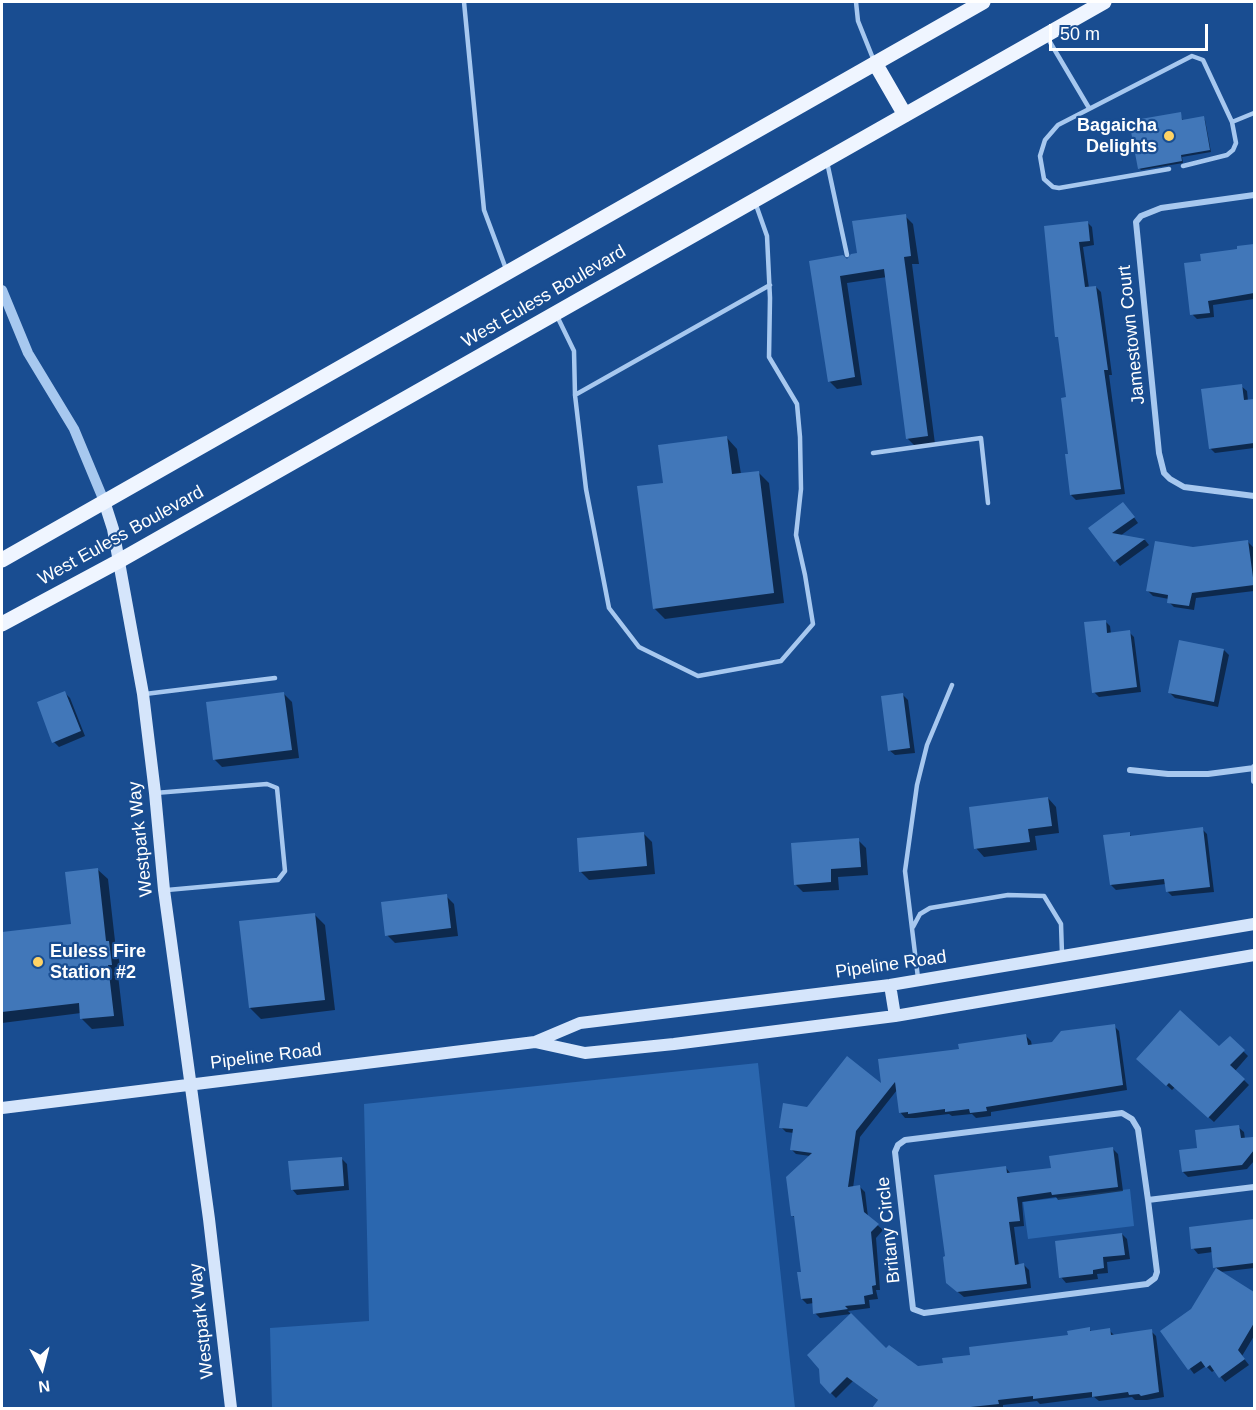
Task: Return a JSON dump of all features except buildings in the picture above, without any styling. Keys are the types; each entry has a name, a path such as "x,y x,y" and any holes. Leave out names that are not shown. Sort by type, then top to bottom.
{"main road":[{"name":"West Euless Boulevard","path":"2,560 983,2"},
{"name":"West Euless Boulevard","path":"2,624 119,561 1104,2"},
{"path":"875,63 905,115"},
{"name":"Westpark Way","path":"104,501 113,529 142,694 155,793 164,890 209,1219 231,1408"},
{"name":"Pipeline Road","path":"2,1108 535,1042 580,1023 918,981 1254,924"},
{"name":"Pipeline Road","path":"535,1042 585,1053 674,1044 895,1016 1254,955"},
{"path":"890,985 895,1016"}],"street":[{"name":"Jamestown Court","path":"1254,195 1161,208 1141,216 1136,222 1159,453 1164,473 1184,487 1254,496"},
{"name":"Westpark Way","path":"2,290 4,305 28,352 74,429 104,501"},
{"path":"1130,770 1168,774 1208,774 1254,768 1254,781"},
{"name":"Britany Circle","path":"1122,1113 1132,1119 1138,1129 1148,1200 1157,1272 1155,1278 1147,1284 924,1313 913,1309 895,1152 898,1145 905,1140 1122,1113"},
{"path":"1148,1200 1254,1187"}],"lane":[{"path":"464,2 484,210 507,272"},
{"path":"856,2 858,21 875,63"},
{"path":"1046,35 1089,108"},
{"path":"1168,169 1059,188 1053,187 1044,178 1040,156 1045,140 1058,125 1192,56 1203,60 1237,137 1233,150 1227,155 1183,166"},
{"path":"1232,122 1254,113"},
{"path":"826,160 847,255"},
{"path":"555,314 574,351 575,395 586,489 609,608 639,647 698,676 781,661 813,624 796,535 801,489 797,404 769,357 770,285 767,236 754,200"},
{"path":"575,395 770,285"},
{"path":"873,453 981,438 988,503"},
{"path":"142,694 275,678"},
{"path":"918,981 906,872 917,785 927,745 952,685"},
{"path":"155,793 267,784 277,788 285,871 278,880 164,890"},
{"path":"912,930 920,914 930,908 1008,895 1044,896 1061,924 1062,956"}],"shaded area":[{"path":"758,1063 795,1408 272,1408 270,1328 369,1321 364,1104"},
{"path":"1130,1189 1134,1226 1028,1239 1023,1202"}],"place":[{"name":"Bagaicha Delights","path":"1169,136"},
{"name":"Euless Fire Station #2","path":"38,962"}]}
